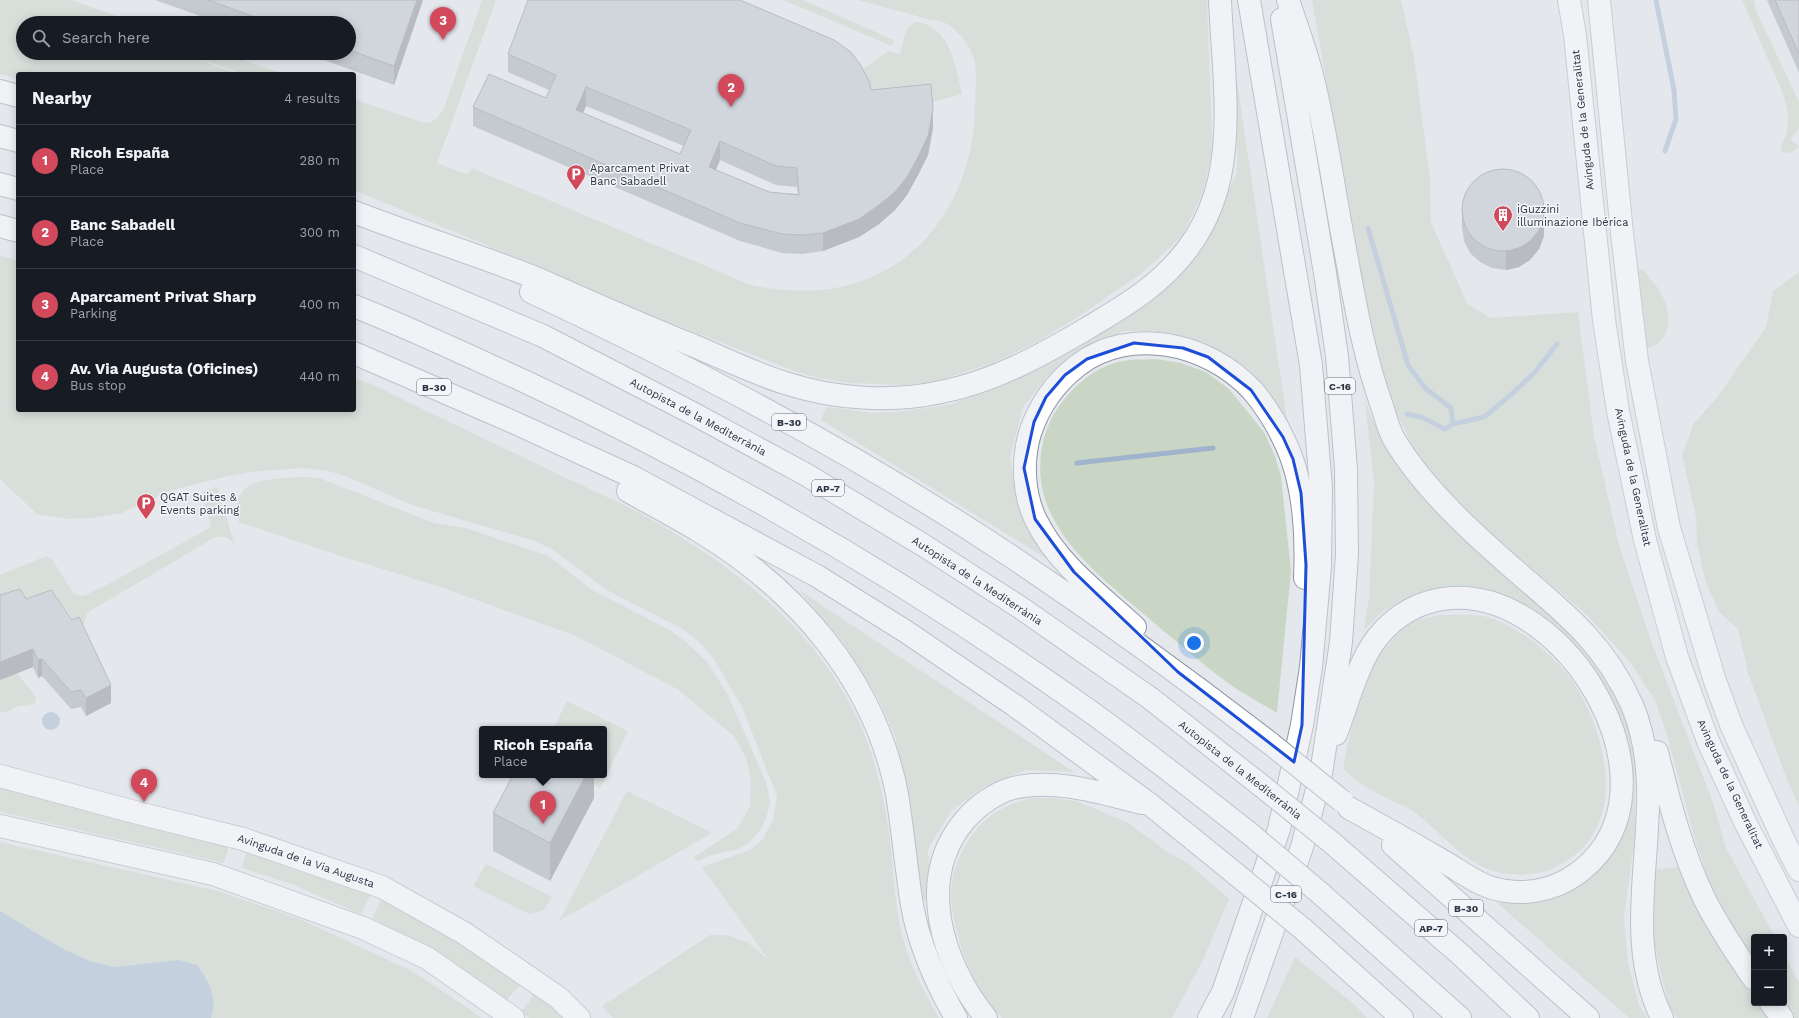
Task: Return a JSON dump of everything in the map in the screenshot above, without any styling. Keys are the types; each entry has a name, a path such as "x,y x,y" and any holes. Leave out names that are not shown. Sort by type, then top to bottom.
{"main road":[{"path":"364,215 514,268 670,336 786,384 815,391 847,396 887,398 929,395 960,388 989,378 1025,362 1085,330 1146,290 1176,263 1198,235 1213,205 1224,162 1226,127 1220,0"},
{"name":"C-16","path":"1209,1018 1223,992 1279,829 1302,725 1311,668 1320,567 1321,488 1319,447 1311,365 1249,0"},
{"name":"C-16","path":"1242,1016 1302,847 1321,774 1341,642 1345,600 1348,516 1344,431 1339,370 1280,0"},
{"path":"1288,0 1316,92 1360,328 1376,390 1394,439 1436,495 1608,654 1632,687 1643,707 1652,734 1688,862 1704,898 1724,933 1751,974"},
{"name":"Avinguda de la Generalitat","path":"1569,0 1575,35 1604,320 1618,411 1645,540 1677,657 1708,741 1745,822 1799,926"},
{"path":"1600,0 1622,233 1637,361 1669,528 1713,675 1732,727 1799,870"},
{"path":"0,91 16,95"},
{"path":"0,136 16,140"},
{"path":"0,184 16,188"},
{"name":"B-30","path":"364,215 594,321 708,378 884,477 1008,554 1178,672 1271,744 1416,864 1588,1018"},
{"path":"0,226 16,230"},
{"name":"Autopista de la Mediterrània","path":"356,257 543,336 694,414 805,474 923,545 1021,608 1150,698 1263,787 1331,842 1461,955 1528,1018"},
{"path":"356,307 472,356 640,437 712,475 819,535 923,599 1024,665 1166,768 1249,833 1320,892 1460,1018"},
{"path":"1178,672 1142,634 1074,572 1051,545 1035,519 1027,492 1024,468 1027,444 1034,422 1046,397 1065,375 1087,358 1109,349 1134,343 1158,343 1176,346 1208,357 1237,377 1251,390 1268,412 1283,437 1293,459 1301,493 1306,565 1302,725"},
{"name":"B-30","path":"356,354 513,422 633,477 817,576 905,631 1020,710 1152,806 1303,929 1402,1018"},
{"path":"513,422 616,484 700,531 741,559 781,592 807,617 830,645 852,677 867,704 889,760 896,794 912,906 920,940 932,972 956,1018"},
{"path":"1321,774 1368,651 1387,627 1409,610 1421,604 1446,598 1474,598 1502,606 1529,620 1542,629 1569,654 1591,685 1608,718 1614,736 1621,769 1620,800 1614,824 1607,841 1590,863 1570,878 1554,887 1541,890 1507,892 1481,884 1345,805"},
{"path":"1578,625 1598,647 1621,684 1632,707 1644,747 1649,791 1643,883 1643,946 1652,991 1662,1018"},
{"name":"Avinguda de la Via Augusta","path":"0,776 142,814 243,838 382,887 464,933 559,998 579,1018"},
{"path":"986,1018 968,992 957,972 947,946 939,912 938,891 944,856 960,827 983,804 997,795 1012,788 1032,785 1069,787 1110,795 1152,806"},
{"path":"0,826 213,874 363,928 427,958 513,1018"},
{"path":"1198,1018 1223,992"},
{"path":"1773,1006 1782,1018"}],"highlighted area":[{"path":"1134,343 1183,348 1208,357 1251,390 1283,437 1293,459 1301,493 1306,565 1302,725 1294,762 1178,672 1074,572 1035,519 1024,468 1034,422 1046,397 1065,375 1087,359"}],"green space":[{"path":"0,0 71,0 117,16 16,16 16,60 199,60 232,72 16,72 16,78 0,74"},
{"path":"482,0 496,0 437,163 467,175 472,168 751,285 793,290 825,290 867,279 895,264 919,246 939,223 954,197 966,168 972,137 976,71 972,53 960,35 945,23 857,0 1207,0 1212,152 1203,193 1182,236 1142,273 1078,317 1037,342 993,363 934,382 905,385 849,383 814,377 794,371 637,310 356,191 356,100 418,121 430,123 438,117 444,108"},
{"path":"783,0 803,0 894,40 892,46"},
{"path":"1312,0 1401,0 1414,57 1430,178 1431,222 1467,303 1490,318 1578,312 1594,436 1620,549 1653,646 1712,800 1726,848 1773,934 1751,934 1751,955 1725,916 1709,881 1696,843 1667,735 1655,700 1630,662 1588,616 1446,495 1415,451 1389,398 1371,338"},
{"path":"1742,0 1754,0 1757,13 1799,102 1799,128 1790,140 1799,146 1793,152 1784,153 1780,150 1787,132 1788,114 1784,96"},
{"path":"915,22 927,25 937,31 944,39 954,60 962,94 931,103 885,106 854,75 888,51 900,54 906,30"},
{"path":"203,60 243,60 277,72 236,72"},
{"path":"1237,81 1287,420 1249,369 1203,342 1154,331 1124,331 1083,351 1049,375 1023,407 1010,457 1018,505 1033,537 1049,560 821,420 826,407 875,413 906,411 952,404 1045,362 1152,297 1190,265 1237,173"},
{"path":"0,255 16,260 16,412 356,412 356,379 372,384 649,518 716,560 747,583 776,609 803,637 827,667 848,700 865,736 877,773 890,839 897,907 904,942 917,976 939,1018 613,1018 602,1006 710,935 726,935 747,942 768,959 702,867 750,850 763,839 773,820 777,796 742,707 714,659 701,644 684,630 605,589 552,549 531,540 412,505 345,476 328,471 303,468 252,472 224,477 169,491 122,513 92,518 68,519 37,514 0,479"},
{"path":"1642,269 1660,291 1664,299 1668,316 1666,332 1662,339 1648,348 1642,340 1637,270"},
{"path":"1799,272 1799,806 1786,777 1748,673 1738,629 1719,612 1705,580 1697,543 1696,517 1682,455 1694,423 1716,399 1766,327 1773,291"},
{"path":"1156,359 1181,363 1206,372 1229,389 1264,432 1275,456 1281,476 1291,571 1277,713 1238,690 1214,673 1108,584 1072,547 1058,526 1047,504 1041,480 1041,454 1046,431 1057,409 1071,391 1097,371 1117,362"},
{"path":"1365,401 1376,427 1395,461 1569,627 1621,699 1635,745 1635,835 1624,918 1628,963 1639,1005 1647,1018 1629,1018 1497,903 1538,900 1566,893 1593,875 1609,855 1628,819 1630,751 1616,708 1596,671 1578,648 1543,616 1507,596 1469,587 1441,588 1402,600 1382,612 1364,630 1369,598 1374,483"},
{"path":"304,477 319,478 434,523 466,528 548,556 591,589 671,631 686,642 707,662 728,695 766,782 770,801 767,815 761,829 749,843 738,849 708,856 698,861 694,857 737,829 750,806 751,780 746,758 734,736 677,689 576,636 446,589 239,522 237,507 239,496 246,488 255,483 267,480"},
{"path":"217,487 235,545 225,537 212,539 87,613 84,624 78,627 62,604 51,607 0,608 0,575 46,556 52,559 74,594 83,596 103,587 211,527 202,492"},
{"path":"799,590 1074,772 1026,770 985,786 952,810 928,849 931,900 920,901 913,818 895,736 879,700 842,641"},
{"path":"1439,615 1488,617 1520,632 1542,648 1570,677 1586,706 1596,730 1603,757 1606,783 1603,808 1595,831 1579,851 1556,867 1532,874 1506,874 1490,870 1479,865 1459,851 1412,810 1392,801 1360,783 1343,769 1356,710 1371,671 1382,653 1395,637 1413,622"},
{"path":"17,673 36,697 35,703 19,706 9,711 0,712 0,680"},
{"path":"567,701 628,731 607,774 607,726 554,726"},
{"path":"579,778 605,778 600,788"},
{"path":"0,780 230,842 224,863 0,812"},
{"path":"627,791 712,833 559,921"},
{"path":"1030,798 1050,798 1076,801 1127,822 1169,853 1188,863 1229,899 1203,960 1172,1018 1002,1018 981,991 970,971 962,950 955,922 951,894 955,870 964,847 978,828 987,819 1004,807"},
{"path":"0,842 218,891 300,919 410,970 481,1018 0,1018"},
{"path":"248,845 373,889 361,914 291,884 242,868"},
{"path":"486,864 552,897 544,910 530,914 473,886"},
{"path":"1683,866 1694,900 1716,942 1751,994 1751,1006 1760,1006 1769,1018 1677,1018 1669,1006 1654,943 1654,870"},
{"path":"384,894 523,981 505,1002 423,946 372,918"},
{"path":"1295,957 1354,1004 1367,1018 1267,1018"},
{"path":"1787,960 1799,982 1799,1018 1794,1018 1785,1006 1787,1006"},
{"path":"537,991 571,1018 529,1018 521,1012"}],"water":[{"path":"47,712 55,712 60,717 58,728 55,730 47,730 42,725 42,717"},
{"path":"0,911 63,949 90,961 115,967 178,960 197,965 209,984 213,997 213,1011 211,1018 0,1018"}],"building":[{"path":"208,0 417,0 394,66 356,52 356,16 253,16"},
{"path":"528,0 740,0 834,40 851,52 860,64 869,81 871,90 931,84 933,109 928,136 907,177 895,192 859,219 823,233 802,235 782,234 740,223 473,107 489,74 546,98 556,75 508,54","holes":["586,87 691,130 680,154 576,110","720,141 776,166 797,168 799,195 769,192 709,167"]},
{"path":"1775,0 1799,0 1799,54"},
{"name":"iGuzzini illuminazione Ibérica","path":"1503,169 1519,172 1532,181 1541,194 1544,210 1541,226 1532,239 1519,248 1503,251 1487,248 1474,239 1465,226 1462,210 1465,194 1474,181 1487,172"},
{"path":"20,589 26,599 51,590 72,620 79,617 111,685 86,698 81,690 71,692 42,659 38,660 33,649 0,662 0,595"},
{"path":"511,778 584,778 550,843 493,813"}],"waterway":[{"path":"1656,0 1674,90 1676,119 1665,151"},
{"path":"1368,228 1408,365 1425,388 1451,408 1453,424"},
{"path":"1407,414 1421,417 1445,429 1453,424 1484,417 1535,372 1557,344"},
{"path":"1077,463 1213,448"}],"place":[{"name":"Aparcament Privat Sharp","path":"443,40"},
{"name":"Banc Sabadell","path":"731,107"},
{"name":"Aparcament Privat Banc Sabadell","path":"576,191"},
{"name":"iGuzzini illuminazione Ibérica","path":"1503,232"},
{"name":"QGAT Suites & Events parking","path":"146,520"},
{"name":"Av. Via Augusta (Oficines)","path":"144,802"},
{"name":"Ricoh España","path":"543,824"}]}
